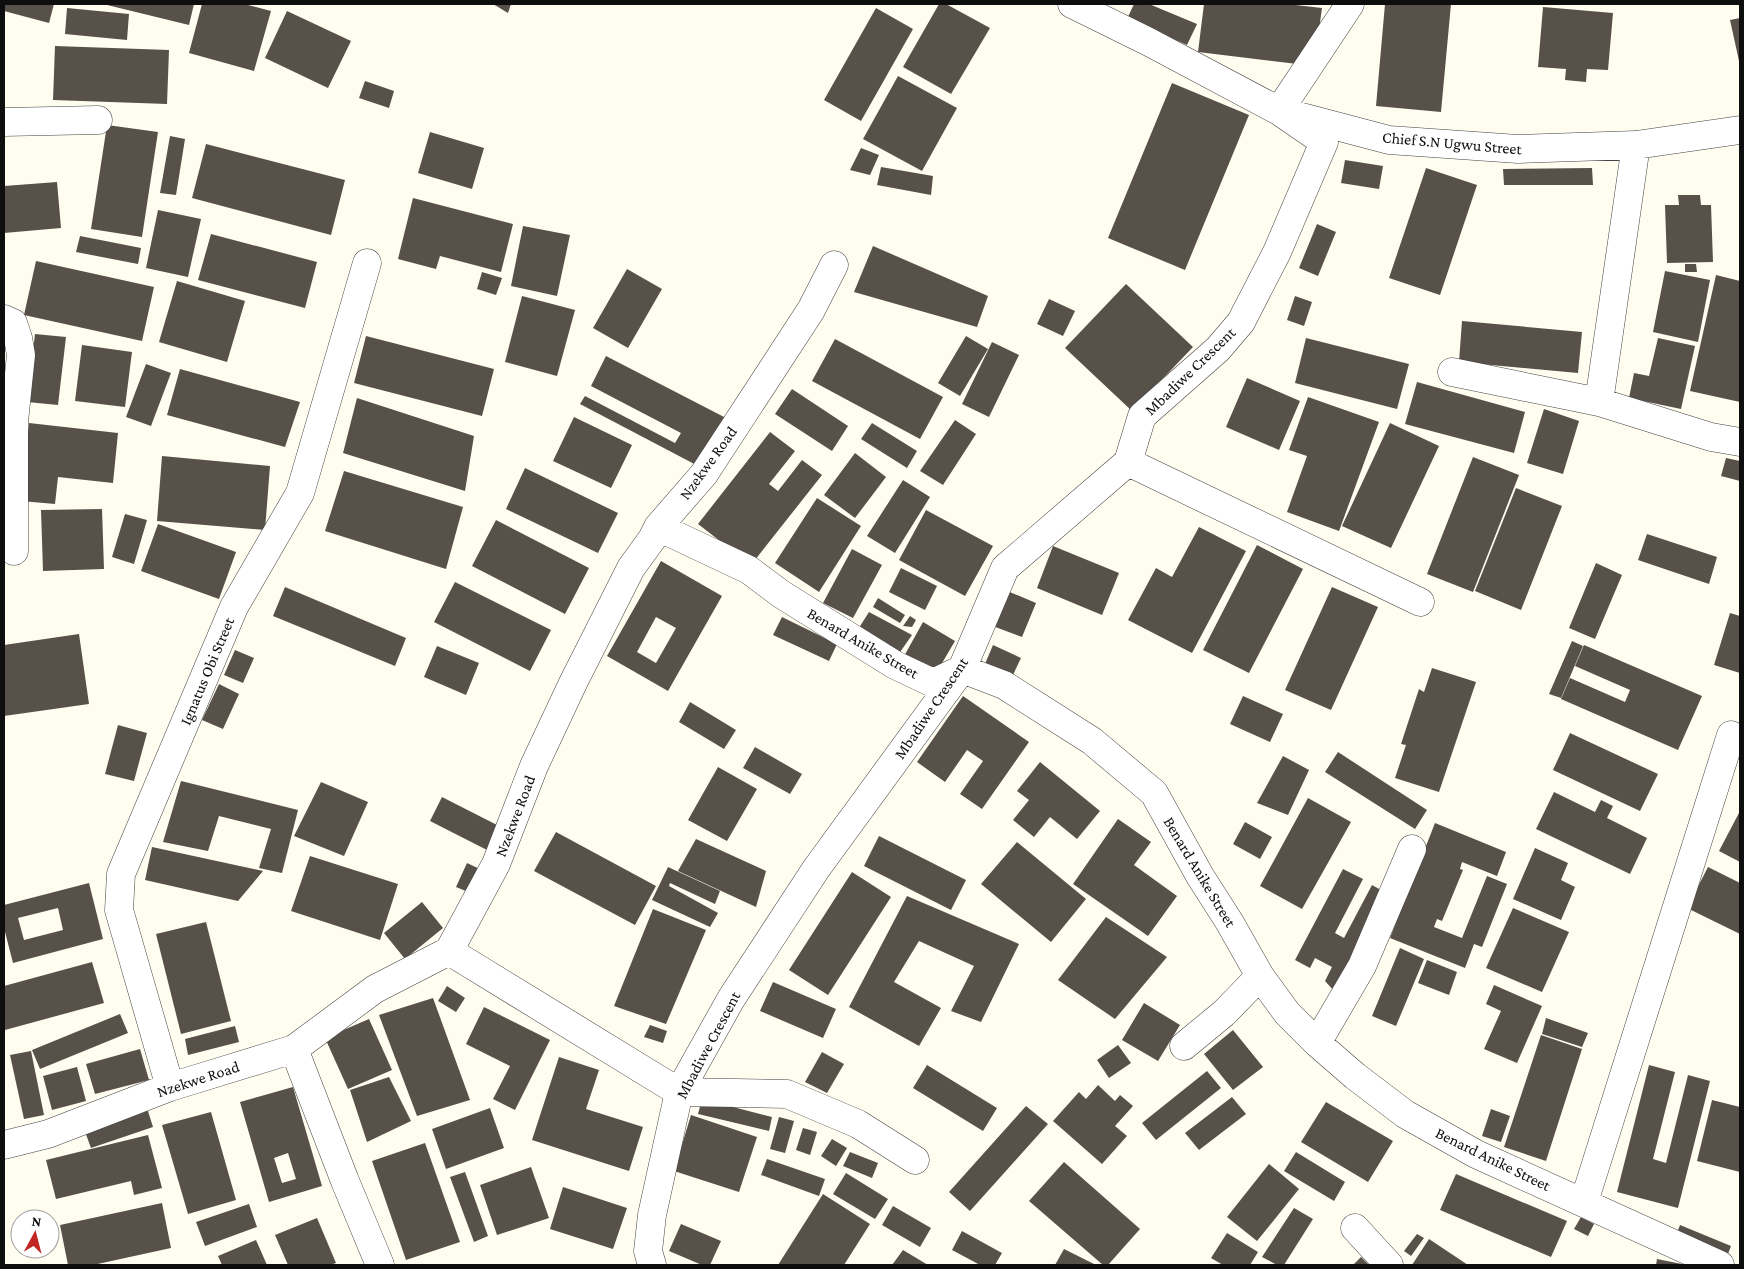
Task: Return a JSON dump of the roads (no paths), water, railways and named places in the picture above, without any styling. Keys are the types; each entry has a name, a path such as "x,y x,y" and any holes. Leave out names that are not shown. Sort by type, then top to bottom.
{"street":[{"name":"Chief S.N Ugwu Street","path":"1072,4 1280,111 1389,140 1518,149 1636,145 1740,130"},
{"path":"1280,111 1350,4"},
{"name":"Mbadiwe Crescent","path":"652,1265 648,1251 652,1215 679,1092 731,999 816,869 962,669 1005,568 1128,462 1142,416 1218,349 1241,322 1277,252 1324,142 1280,111"},
{"path":"4,122 98,120"},
{"path":"1599,402 1636,145"},
{"name":"Ignatus Obi Street","path":"170,1087 119,910 121,874 234,607 300,493 367,262"},
{"name":"Nzekwe Road","path":"4,1145 48,1134 170,1087 294,1049 375,989 449,951 496,864 534,766 631,568 652,539 658,527 704,474 811,310 834,264"},
{"path":"4,319 14,323 21,355 14,421 14,551"},
{"path":"1452,372 1599,402 1711,437 1740,442"},
{"path":"1128,462 1420,602"},
{"name":"Benard Anike Street","path":"658,527 749,570 781,594 887,660 933,683 962,669 1004,685 1092,741 1154,793 1200,876 1230,923 1260,976 1288,1013 1317,1043 1355,1076 1405,1114 1476,1154 1720,1265"},
{"path":"1584,1202 1731,735"},
{"path":"1317,1043 1362,966 1412,849"},
{"path":"449,951 679,1092 786,1094 858,1124 915,1160"},
{"path":"1184,1046 1224,1013 1260,976"},
{"path":"294,1049 380,1265"},
{"path":"1355,1228 1389,1265"}]}
